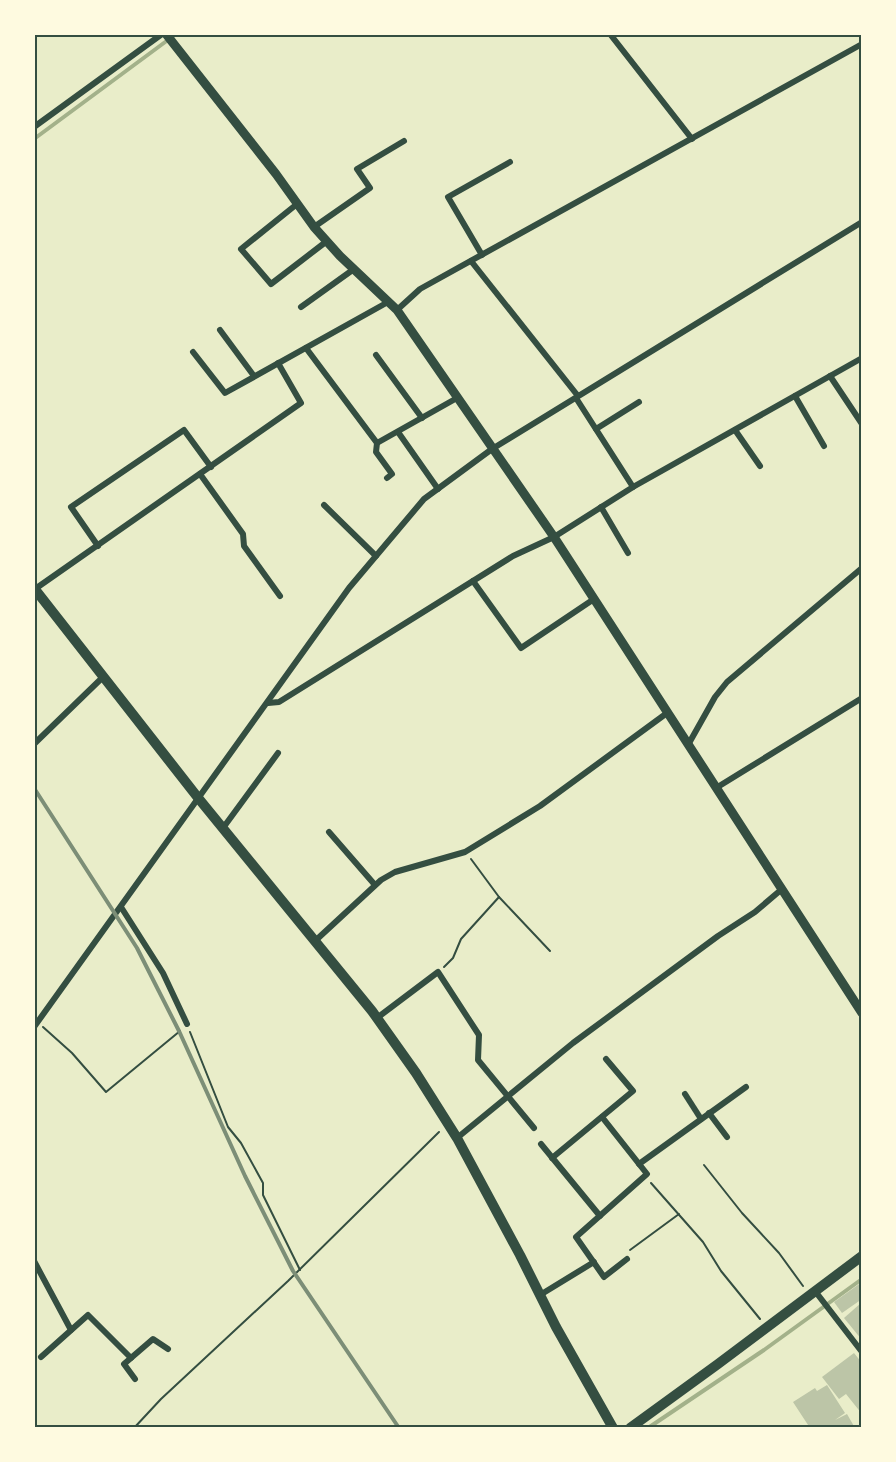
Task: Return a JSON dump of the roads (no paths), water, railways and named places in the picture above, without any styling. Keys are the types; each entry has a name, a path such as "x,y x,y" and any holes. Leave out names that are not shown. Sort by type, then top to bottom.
{"main road":[{"path":"35,589 199,799 377,1018 416,1073 457,1138 556,1327 613,1428"},
{"path":"630,1428 861,1256"}],"street":[{"path":"34,127 164,34 314,227 397,310 554,537 861,1013"},
{"path":"610,34 692,139"},
{"path":"397,310 420,289 861,44"},
{"path":"314,227 370,188 357,169 404,141"},
{"path":"482,255 448,197 510,162"},
{"path":"297,204 241,249 271,284 327,241"},
{"path":"36,1024 350,588 424,499 492,449 861,222"},
{"path":"471,261 577,397 633,487"},
{"path":"301,307 354,269"},
{"path":"193,352 225,393 388,302"},
{"path":"220,330 254,376"},
{"path":"306,348 377,443 376,452 392,474 387,478"},
{"path":"376,355 422,418"},
{"path":"268,703 279,702 513,556 554,537 633,487 861,358"},
{"path":"35,589 301,404 278,363"},
{"path":"830,376 861,424"},
{"path":"795,396 824,446"},
{"path":"377,443 457,398"},
{"path":"596,429 639,402"},
{"path":"735,429 760,466"},
{"path":"98,546 71,507 184,430 212,467"},
{"path":"398,432 438,489"},
{"path":"200,474 243,534 244,546 280,596"},
{"path":"324,505 376,556"},
{"path":"601,507 628,553"},
{"path":"688,745 715,697 727,682 861,568"},
{"path":"473,581 521,648 594,599"},
{"path":"34,744 103,677"},
{"path":"716,788 861,698"},
{"path":"315,941 375,885 395,872 465,852 540,806 667,713"},
{"path":"223,828 278,753"},
{"path":"329,832 375,885"},
{"path":"457,1138 626,1002 755,912 782,889"},
{"path":"121,907 163,973 187,1024"},
{"path":"377,1018 438,972 479,1035 478,1060 534,1128"},
{"path":"552,1158 633,1091 606,1059"},
{"path":"639,1164 746,1087"},
{"path":"685,1094 702,1119"},
{"path":"709,1113 727,1137"},
{"path":"602,1117 647,1174 576,1237 604,1277 627,1259"},
{"path":"541,1144 600,1216"},
{"path":"34,1261 71,1330"},
{"path":"540,1296 594,1262"},
{"path":"812,1293 861,1352"},
{"path":"41,1357 88,1315 131,1358"},
{"path":"135,1380 124,1364 153,1339 168,1349"}],"waterway":[{"path":"34,139 176,34"},
{"path":"648,1428 764,1350 862,1279"}],"railway":[{"path":"34,788 137,948 179,1031 245,1176 293,1271 399,1428"}]}
